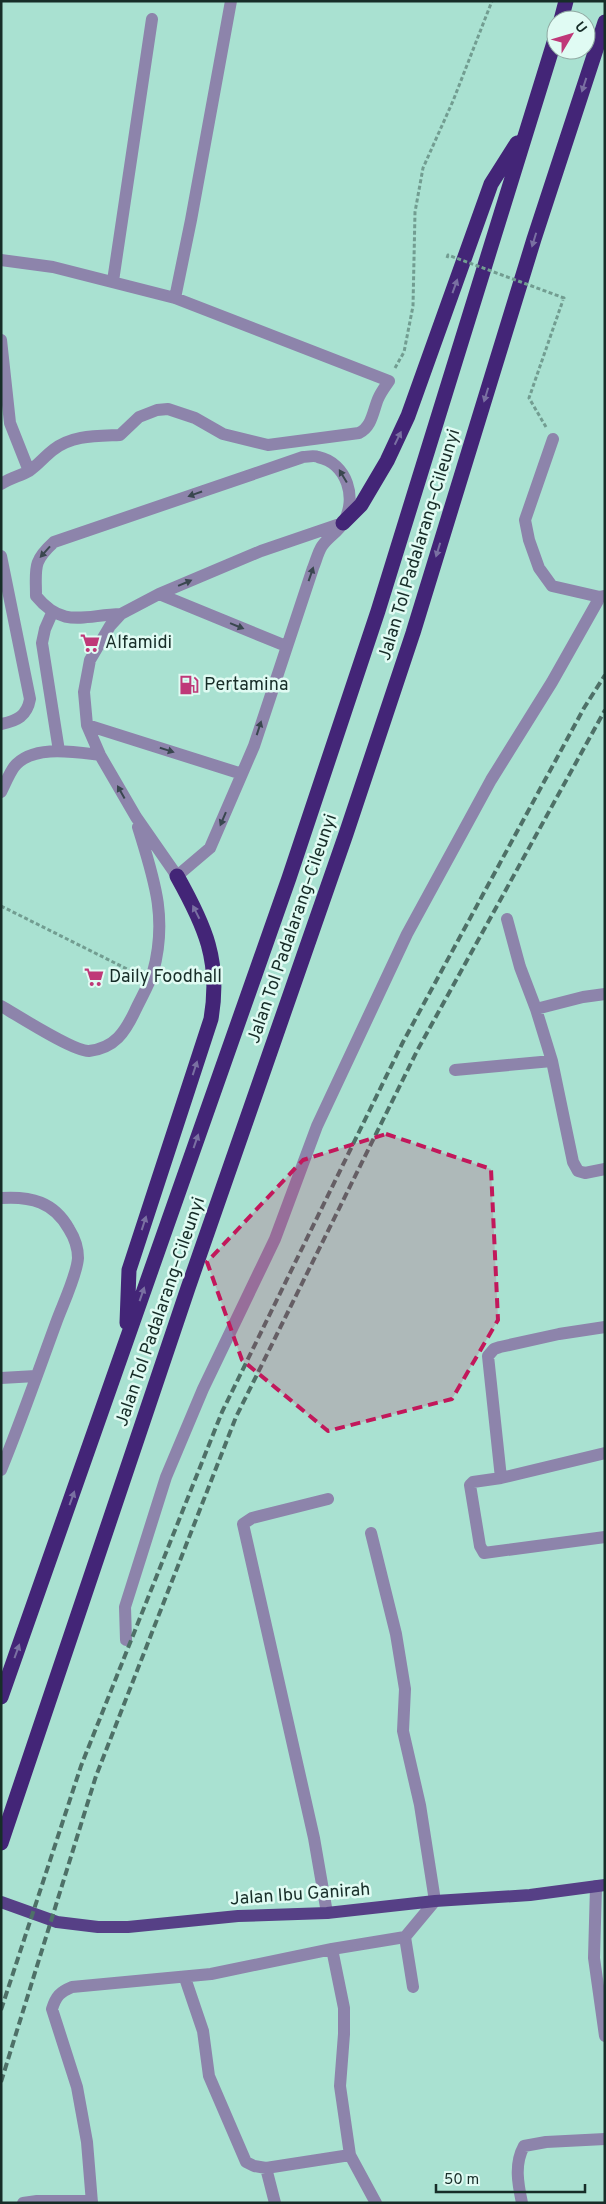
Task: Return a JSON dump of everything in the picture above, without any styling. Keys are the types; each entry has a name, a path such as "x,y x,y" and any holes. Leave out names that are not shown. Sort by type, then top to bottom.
{"highway":[{"name":"Jalan Tol Padalarang–Cileunyi","path":"1,1843 188,1288 346,834 407,652 534,239 605,22"},
{"name":"Jalan Tol Padalarang–Cileunyi","path":"1,1697 289,878 375,620 549,60"},
{"path":"343,523 361,505 387,461 408,416 491,184 529,125"},
{"path":"126,1339 129,1270 211,1019 215,995 211,950 199,916 177,876"}],"main road":[{"name":"Jalan Ibu Ganirah","path":"1,1902 57,1922 98,1927 128,1927 238,1916 327,1913 435,1901 530,1895 601,1886"}],"street":[{"path":"174,298 191,220 231,1"},
{"path":"113,281 152,19"},
{"path":"1,260 53,267 174,298 389,381 378,399 369,424 365,430 359,433 334,438 268,444 223,434 194,418 168,409 157,410 139,417 120,435 82,437 70,441 54,449 29,471 10,478 1,484"},
{"path":"1,340 10,423 29,471"},
{"path":"126,1640 125,1607 166,1477 203,1389 275,1239 317,1126 407,934 491,780 552,682 602,596 552,586 539,568 529,540 525,520 553,440"},
{"path":"121,614 74,619 52,613 36,596 36,567 40,554 54,542 303,457 317,456 327,460 337,466 344,476 348,485 349,506 343,523 322,546 313,568 254,746 210,848 177,876 136,817 100,755 87,725 84,692 90,660 110,626 121,614 159,594 261,551 343,523"},
{"path":"1,556 30,699 25,714 19,719 1,724"},
{"path":"159,594 286,646"},
{"path":"52,613 44,629 42,643 59,750"},
{"path":"87,725 242,774"},
{"path":"1,792 15,766 35,753 59,750 100,755"},
{"path":"1,1006 68,1044 87,1051 110,1045 125,1031 150,981 160,939 160,906 136,817"},
{"path":"507,919 520,967 536,1009 552,1061 575,1166 578,1171 585,1173 605,1169"},
{"path":"536,1009 583,996 605,994"},
{"path":"455,1070 552,1061"},
{"path":"1,1198 37,1200 52,1207 63,1218 75,1239 78,1258 1,1470"},
{"path":"501,1478 488,1356 494,1349 500,1347 559,1334 605,1327"},
{"path":"1,1378 36,1376"},
{"path":"605,1453 501,1478 473,1482 470,1485 480,1546 484,1552 605,1537"},
{"path":"327,1913 314,1838 243,1524 252,1518 328,1499"},
{"path":"23,2203 37,2200 92,2202 85,2133 77,2087 52,2009 55,1999 60,1992 72,1987 185,1978 211,1974 332,1948 405,1937 435,1901 420,1804 403,1731 405,1689 396,1634 371,1534"},
{"path":"601,1886 594,1958 605,2036"},
{"path":"405,1937 413,1987"},
{"path":"332,1948 344,2008 340,2086 350,2155 376,2203"},
{"path":"185,1978 203,2031 209,2076 227,2115 243,2159 249,2164 266,2168 350,2155"},
{"path":"522,2203 517,2180 519,2155 524,2146 546,2142 605,2138"},
{"path":"266,2168 275,2203"}],"path":[{"path":"389,381 404,352 413,306 415,212 423,168 453,101 492,1"},
{"path":"447,258 448,256 564,298 529,398 553,440"},
{"path":"1,906 150,981"}],"highlighted area":[{"path":"386,1134 491,1169 498,1320 452,1399 328,1431 242,1360 207,1262 303,1160"}],"railway":[{"path":"1,2010 81,1766 222,1412 403,1042 584,708 605,675"},
{"path":"1,2082 96,1776 236,1417 417,1051 605,710"}],"place":[{"name":"Alfamidi","path":"90,643"},
{"name":"Pertamina","path":"189,685"},
{"name":"Daily Foodhall","path":"94,977"}]}
